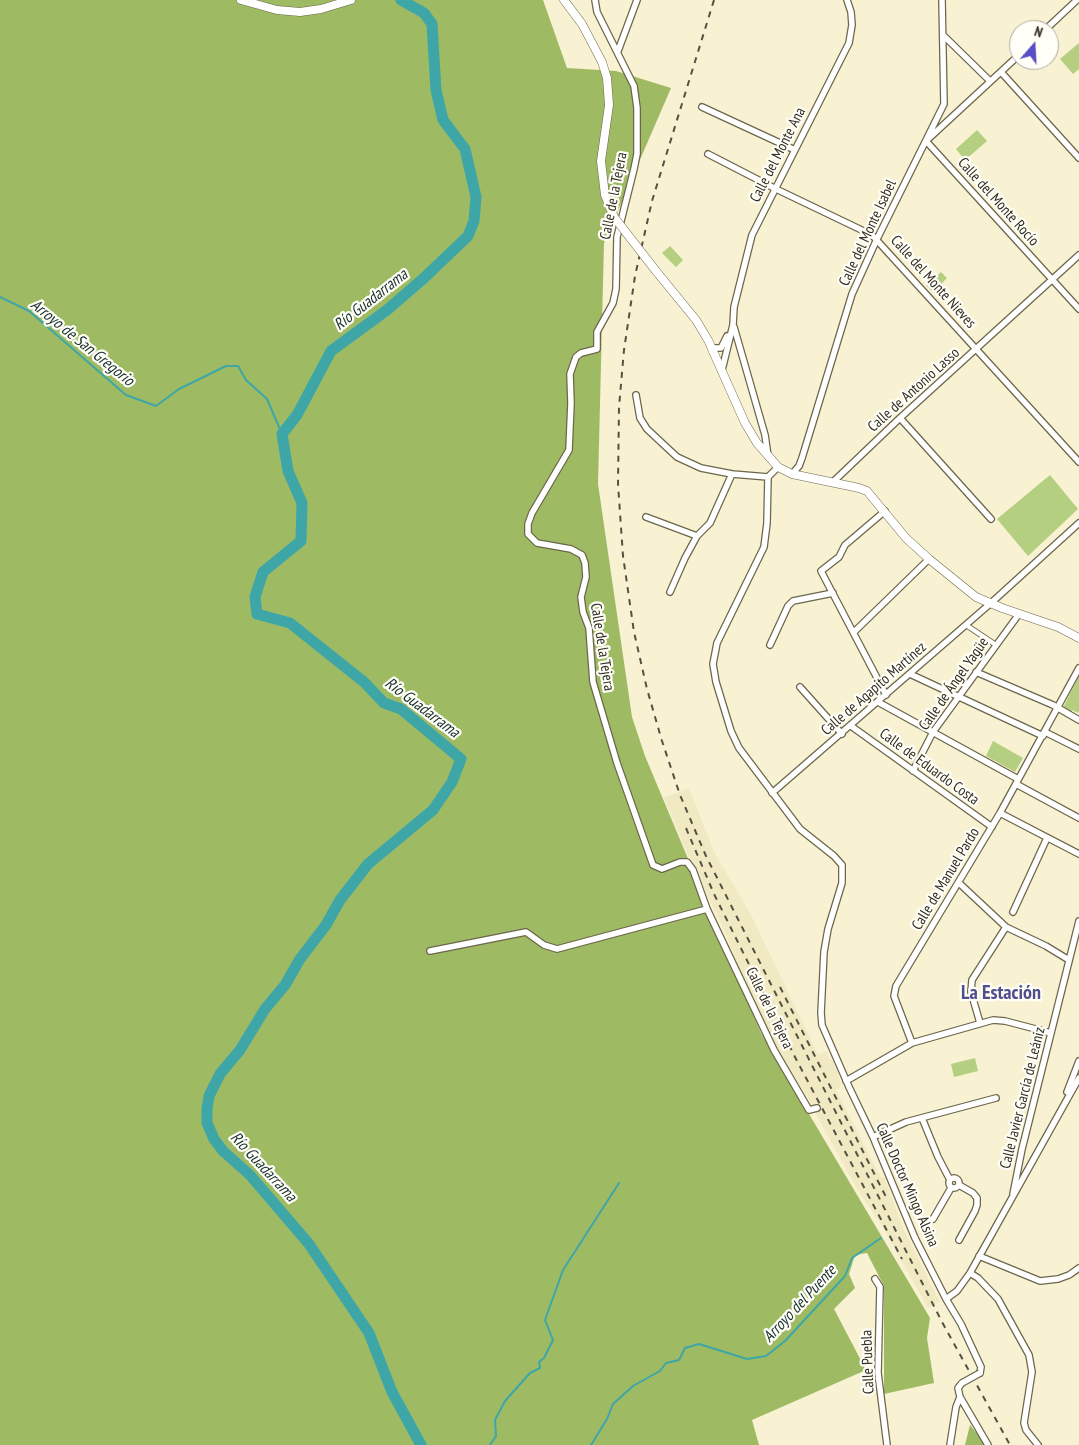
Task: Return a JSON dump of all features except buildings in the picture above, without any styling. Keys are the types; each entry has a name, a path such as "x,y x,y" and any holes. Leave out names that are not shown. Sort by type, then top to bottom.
{"main road":[{"path":"241,0 263,8 295,12 321,9 350,0"},
{"path":"564,0 577,16 589,36 602,62 607,78 609,105 601,161 605,195 614,217 696,320 712,348 745,423 768,456 778,467 792,474 867,491 906,538 976,596 1019,614 1058,627 1079,638"}],"street":[{"name":"Calle de la Tejera","path":"595,0 597,12 634,86 637,108 637,145 634,169 618,237 616,289 613,303 596,332 596,349 580,353 576,356 570,374 569,450 532,513 528,524 528,534 537,543 571,549 582,555 585,563 586,577 581,597 583,612 589,628 593,682 617,763 653,865 662,869 680,862 687,862 774,1050 809,1110 817,1108"},
{"path":"618,52 638,0"},
{"name":"Calle del Monte Ana","path":"722,371 733,325 734,307 752,235 849,43 852,25 848,0"},
{"name":"Calle del Monte Isabel","path":"792,474 799,466 802,458 852,294 944,104 942,0"},
{"path":"1056,20 1077,0"},
{"path":"943,35 990,82"},
{"path":"926,141 1009,64"},
{"path":"1001,72 1079,158"},
{"path":"702,107 795,150"},
{"name":"Calle del Monte Rocío","path":"926,141 1079,309"},
{"name":"Calle del Monte Nieves","path":"708,154 877,239 1079,462"},
{"name":"Calle de Antonio Lasso","path":"833,482 900,418 1079,255"},
{"name":"Calle del Monte Ana","path":"712,348 721,348 733,325"},
{"name":"Calle del Monte Ana","path":"733,325 765,435 768,456"},
{"path":"636,395 640,418 647,429 677,456 701,468 732,474 768,477"},
{"path":"900,418 991,519"},
{"path":"772,793 739,748 725,714 713,664 716,643 764,547 767,523 768,477 778,467"},
{"path":"670,592 697,536 710,523 732,474"},
{"path":"885,511 845,544 839,557 821,571 886,695"},
{"path":"646,517 697,536"},
{"name":"Calle de Agapito Martínez","path":"772,793 966,625 1079,523"},
{"path":"854,632 929,559"},
{"path":"770,645 788,606 794,601 833,593"},
{"name":"Calle de Ángel Yagüe","path":"913,771 933,732 1019,614"},
{"path":"966,625 996,645"},
{"name":"Calle de Manuel Pardo","path":"912,1043 894,996 894,991 992,827 1079,668"},
{"path":"976,672 1058,708 1079,720"},
{"path":"910,674 1079,749"},
{"path":"800,687 842,734"},
{"path":"878,702 933,732 1079,818"},
{"name":"Calle de Eduardo Costa","path":"851,726 992,827"},
{"name":"Calle Doctor Mingo Alsina","path":"772,793 800,829 834,856 842,865 842,883 828,929 824,952 822,1025 873,1137 915,1238 981,1366 980,1373 962,1383 958,1388 960,1398"},
{"path":"1000,813 1079,854"},
{"path":"1013,912 1047,838"},
{"path":"959,884 1006,927 1046,946 1068,960"},
{"path":"430,951 526,932 544,945 557,949 707,908"},
{"name":"Calle Javier García de Leániz","path":"1013,1194 1022,1149 1079,921"},
{"path":"980,1024 972,992 972,980 1006,927"},
{"path":"846,1081 912,1043 980,1024 998,1020 1051,1033"},
{"path":"1062,1106 1079,1062"},
{"path":"946,1299 957,1292 970,1273 1079,1078"},
{"path":"873,1137 906,1122 996,1098"},
{"path":"922,1118 950,1180 948,1184 951,1188"},
{"path":"1022,1149 1024,1154 1034,1157"},
{"path":"950,1180 957,1179 959,1184 974,1193 977,1198 976,1211 959,1240"},
{"path":"951,1188 956,1188 959,1184"},
{"path":"933,1219 951,1188"},
{"path":"979,1256 1040,1281 1058,1279 1070,1275 1079,1268"},
{"path":"970,1273 978,1278 998,1300 1029,1355 1032,1372 1024,1423 1026,1430 1038,1445"},
{"name":"Calle Puebla","path":"875,1279 880,1288 878,1373 887,1445"},
{"path":"950,1445 956,1407 960,1398"},
{"path":"960,1398 988,1445"}],"shaded area":[{"path":"689,788 714,852 751,915 818,1055 826,1051 834,1064 841,1084 836,1090 881,1178 884,1177 904,1230 940,1302 928,1308 881,1224 858,1191 816,1114 817,1108 813,1106 778,1050 749,993 725,932 691,862 664,798"}],"green space":[{"path":"0,0 543,0 567,68 616,71 671,88 604,243 598,484 632,717 645,756 761,1033 930,1318 927,1338 934,1383 884,1394 884,1286 867,1253 855,1255 849,1274 855,1288 834,1309 866,1370 752,1420 759,1445 0,1445"},
{"path":"1079,43 1079,69 1073,74 1060,59"},
{"path":"977,130 987,141 965,160 956,149"},
{"path":"670,246 683,260 676,267 662,253"},
{"path":"941,272 947,278 933,292 926,285"},
{"path":"1050,475 1078,509 1028,556 997,519"},
{"path":"1079,675 1079,711 1078,713 1072,710 1071,714 1062,710"},
{"path":"993,741 1023,758 1015,772 986,756"},
{"path":"975,1058 978,1071 954,1077 951,1064"},
{"path":"970,1425 986,1445 965,1445"}],"waterway":[{"name":"Río Guadarrama","path":"401,0 424,13 432,24 436,90 443,120 465,149 476,197 474,221 468,236 424,278 387,310 331,351 297,415 282,434 288,471 302,503 301,541 263,572 255,597 257,614 290,623 364,682 384,703 401,709 461,759 452,782 433,810 368,864 340,900 326,925 300,959 285,985 265,1009 240,1050 220,1074 209,1096 207,1123 214,1139 223,1151 250,1175 309,1244 369,1333 392,1392 421,1445"},
{"name":"Arroyo de San Gregorio","path":"0,297 29,311 126,395 156,406 179,389 226,366 238,366 246,380 267,399 282,434"},
{"path":"490,1445 496,1436 495,1420 505,1401 530,1373 540,1368 539,1362 544,1358 553,1340 545,1320 563,1270 619,1183"},
{"name":"Arroyo del Puente","path":"591,1445 607,1419 613,1404 633,1386 660,1371 666,1363 679,1360 685,1348 699,1344 747,1359 766,1356 785,1341 845,1276 852,1258 881,1238"}],"railway":[{"path":"714,0 652,201 635,276 624,350 619,407 618,484 623,556 634,632 647,689 662,741 680,795 706,856 942,1322 1010,1445"},
{"path":"686,828 714,894 796,1059 902,1259"},
{"path":"780,987 888,1201"}],"district":[{"name":"La Estación","path":"1001,993"}]}
